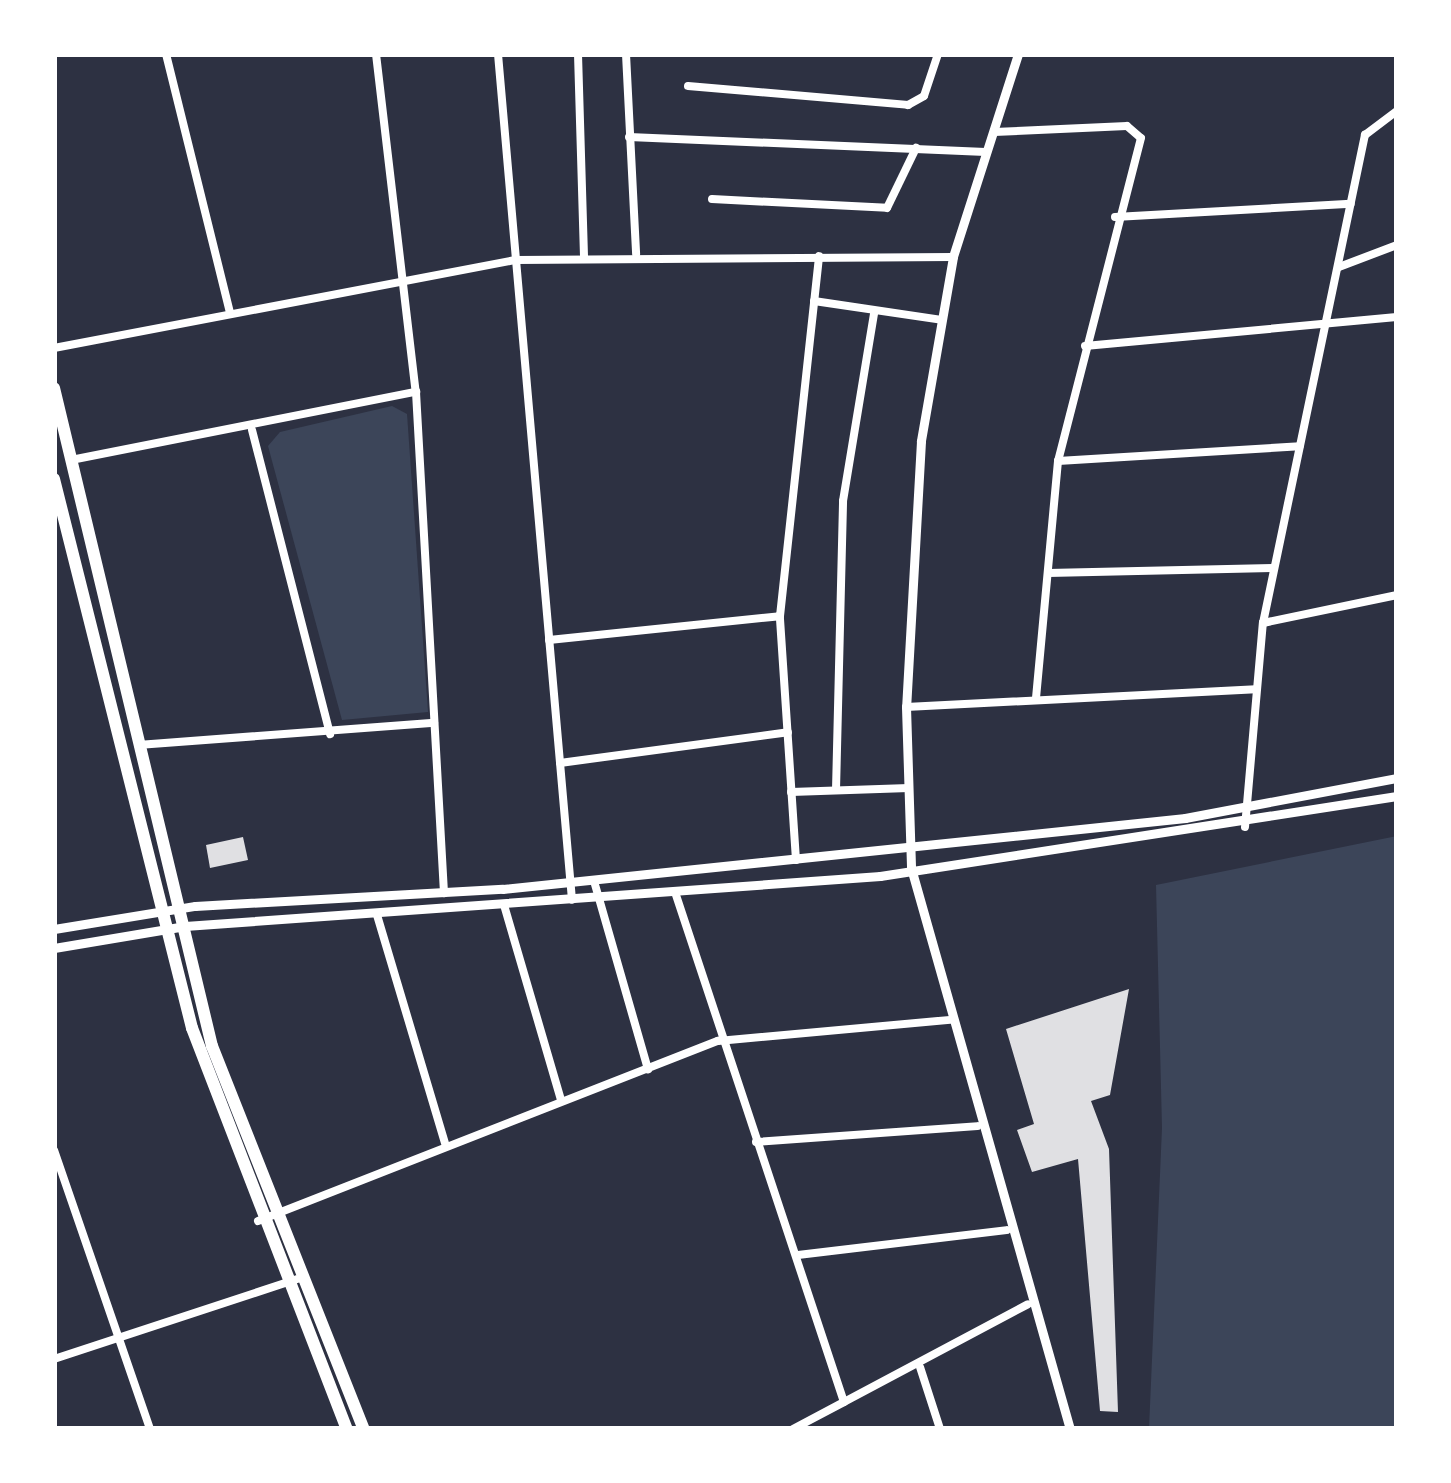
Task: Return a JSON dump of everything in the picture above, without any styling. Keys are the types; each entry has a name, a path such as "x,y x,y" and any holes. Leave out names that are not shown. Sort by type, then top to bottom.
{"highway":[{"path":"54,388 212,1046 283,1286 347,1429"},
{"path":"54,479 162,930 265,1218 364,1429"}],"street":[{"path":"166,54 230,313"},
{"path":"376,54 416,392 444,893"},
{"path":"498,54 572,900"},
{"path":"578,54 584,256"},
{"path":"626,54 636,254"},
{"path":"688,86 908,105 924,96 938,54"},
{"path":"1018,54 953,257 921,442 906,707 911,868 977,1126 1070,1429"},
{"path":"1245,827 1263,623 1365,135 1397,111"},
{"path":"994,133 1138,131 1058,461 1036,699"},
{"path":"629,137 986,152"},
{"path":"712,199 886,208 916,148"},
{"path":"1115,218 1351,204"},
{"path":"1338,268 1397,245"},
{"path":"54,348 402,277 516,260 636,254 953,257"},
{"path":"796,861 780,616 819,256"},
{"path":"814,301 942,320"},
{"path":"836,790 843,501 874,313"},
{"path":"1085,346 1397,317"},
{"path":"69,460 252,430 416,392"},
{"path":"252,430 329,734"},
{"path":"1058,461 1300,446"},
{"path":"1048,573 1275,568"},
{"path":"1263,623 1397,595"},
{"path":"549,640 780,616"},
{"path":"906,707 1256,689"},
{"path":"138,745 434,723"},
{"path":"560,763 788,732"},
{"path":"54,929 180,909 444,893 796,861 1246,807 1397,778"},
{"path":"1350,787 1354,805"},
{"path":"791,792 909,788"},
{"path":"54,948 184,926 675,892 911,868 1245,827 1397,796"},
{"path":"594,881 648,1069"},
{"path":"675,892 718,1041 798,1255 844,1402"},
{"path":"408,895 409,913"},
{"path":"504,905 562,1100"},
{"path":"377,915 446,1143"},
{"path":"265,1218 446,1143 718,1041 950,1020"},
{"path":"756,1142 977,1126"},
{"path":"54,1150 112,1341 150,1429"},
{"path":"798,1255 1007,1230"},
{"path":"54,1359 297,1279"},
{"path":"794,1429 920,1367 1028,1304"},
{"path":"920,1367 940,1429"}],"shaded area":[{"path":"392,406 407,414 428,712 342,720 268,446 280,432"},
{"path":"1397,836 1397,1429 1149,1429 1162,1128 1156,885"}],"building":[{"path":"243,837 248,860 210,868 206,845"},
{"path":"1129,989 1110,1095 1091,1101 1109,1149 1118,1412 1100,1411 1078,1159 1032,1172 1017,1130 1034,1124 1006,1029"}]}
